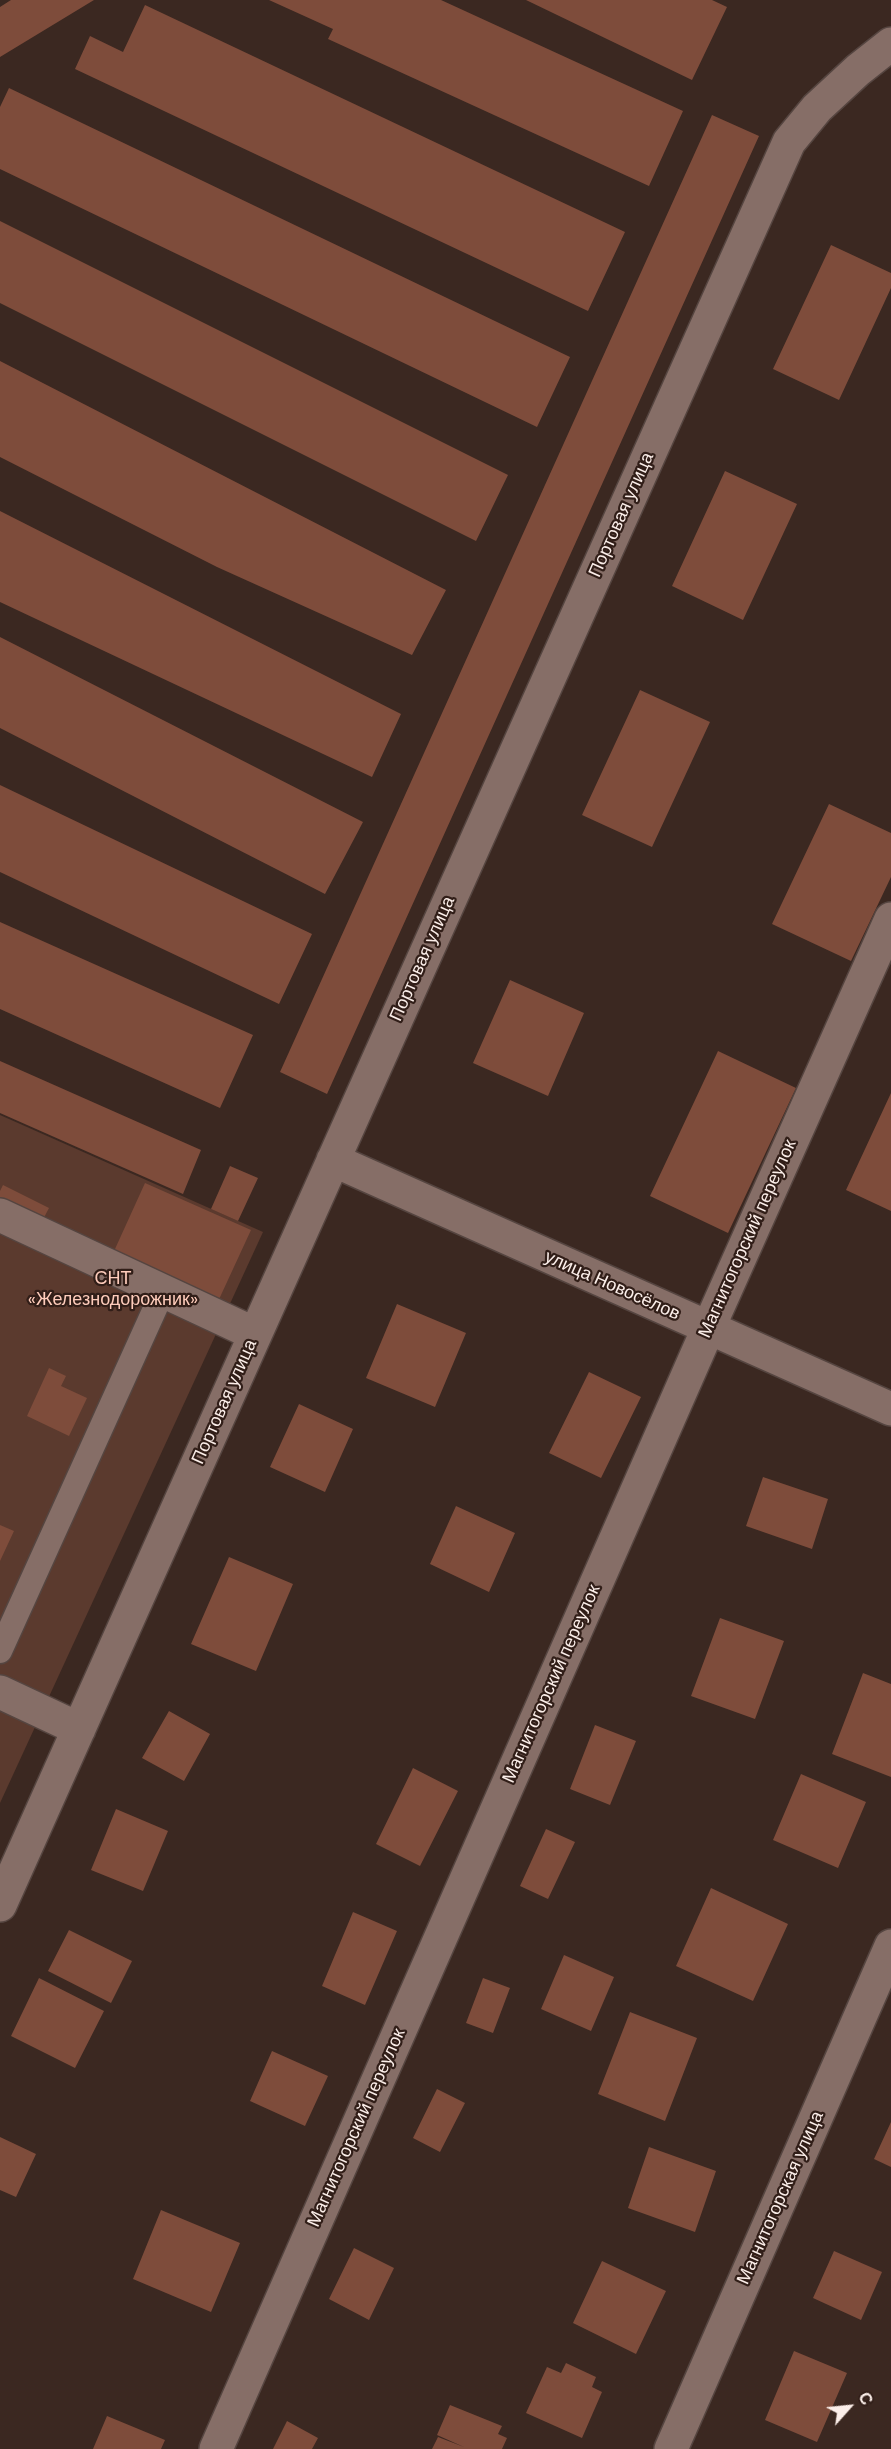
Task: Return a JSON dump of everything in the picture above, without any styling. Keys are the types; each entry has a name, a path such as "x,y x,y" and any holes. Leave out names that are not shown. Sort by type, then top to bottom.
{"street":[{"name":"Портовая улица","path":"0,1905 789,142 817,108 858,70 891,44"},
{"name":"Магнитогорский переулок","path":"216,2449 708,1329 891,919"},
{"name":"улица Новосёлов","path":"333,1160 891,1409"},
{"path":"0,1215 255,1334"},
{"path":"0,1692 79,1729"},
{"name":"Магнитогорская улица","path":"671,2449 891,1946"}],"lane":[{"path":"0,1651 163,1291"}],"green space":[{"name":"СНТ «Железнодорожник»","path":"0,1115 263,1232 0,1803"}],"building":[{"path":"11,0 94,0 0,57 0,7"},
{"path":"269,0 441,0 683,111 649,186 328,39 333,29"},
{"path":"526,0 712,0 727,7 692,80"},
{"path":"145,5 625,232 588,311 75,69 90,36 123,52"},
{"path":"9,88 570,357 537,427 0,169 0,107"},
{"path":"712,115 759,136 327,1094 280,1072"},
{"path":"0,221 508,475 476,541 0,303"},
{"path":"831,245 891,273 891,288 839,400 773,369"},
{"path":"0,361 446,590 412,655 217,567 0,457"},
{"path":"725,471 797,504 743,620 672,586"},
{"path":"0,511 401,714 372,777 0,602"},
{"path":"0,637 363,822 325,894 0,728"},
{"path":"640,690 710,722 652,847 582,815"},
{"path":"0,785 312,934 279,1004 0,872"},
{"path":"829,804 891,833 891,877 851,961 772,924"},
{"path":"0,922 253,1035 220,1108 0,1009"},
{"path":"510,980 584,1013 548,1096 473,1063"},
{"path":"718,1051 796,1088 728,1233 650,1196"},
{"path":"0,1061 201,1150 183,1194 0,1113"},
{"path":"891,1093 891,1211 846,1190"},
{"path":"230,1166 258,1178 238,1221 211,1209"},
{"path":"145,1183 251,1230 215,1308 110,1260"},
{"path":"3,1185 49,1208 39,1227 0,1208 0,1191"},
{"path":"397,1304 466,1333 435,1407 366,1378"},
{"path":"49,1368 66,1376 61,1386 87,1398 69,1436 27,1416"},
{"path":"589,1372 641,1397 601,1478 549,1453"},
{"path":"299,1404 353,1429 325,1492 270,1467"},
{"path":"763,1477 828,1499 812,1549 746,1526"},
{"path":"456,1506 515,1533 489,1592 430,1564"},
{"path":"0,1525 14,1531 0,1561"},
{"path":"229,1557 293,1584 256,1671 191,1644"},
{"path":"720,1618 784,1641 755,1719 691,1696"},
{"path":"863,1673 891,1684 891,1777 832,1754"},
{"path":"169,1711 210,1734 184,1781 142,1758"},
{"path":"595,1725 636,1741 610,1805 570,1789"},
{"path":"413,1768 458,1791 420,1866 376,1844"},
{"path":"801,1774 866,1802 838,1868 773,1840"},
{"path":"116,1809 168,1831 143,1891 91,1870"},
{"path":"546,1829 575,1842 548,1899 520,1886"},
{"path":"711,1888 788,1924 753,2001 676,1966"},
{"path":"353,1912 397,1931 365,2005 322,1986"},
{"path":"69,1930 132,1961 111,2003 48,1971"},
{"path":"564,1955 614,1977 591,2031 541,2009"},
{"path":"39,1978 104,2011 75,2068 11,2036"},
{"path":"483,1978 510,1988 493,2033 466,2023"},
{"path":"630,2012 697,2038 665,2121 598,2094"},
{"path":"272,2051 328,2076 305,2126 250,2101"},
{"path":"437,2089 465,2103 440,2152 413,2138"},
{"path":"891,2122 891,2167 874,2159"},
{"path":"0,2137 36,2154 16,2197 0,2190"},
{"path":"649,2147 716,2171 695,2232 628,2208"},
{"path":"161,2210 240,2243 211,2312 133,2279"},
{"path":"354,2248 394,2268 369,2320 329,2299"},
{"path":"834,2251 882,2272 861,2320 813,2298"},
{"path":"602,2261 666,2291 636,2354 573,2323"},
{"path":"794,2351 847,2373 817,2442 765,2420"},
{"path":"566,2363 596,2377 592,2387 602,2392 582,2438 526,2413 547,2367 561,2373"},
{"path":"450,2405 502,2426 498,2434 507,2438 502,2449 432,2449 438,2437 464,2447 437,2435"},
{"path":"107,2416 165,2440 161,2449 93,2449"},
{"path":"287,2421 318,2438 312,2449 273,2449"}]}
